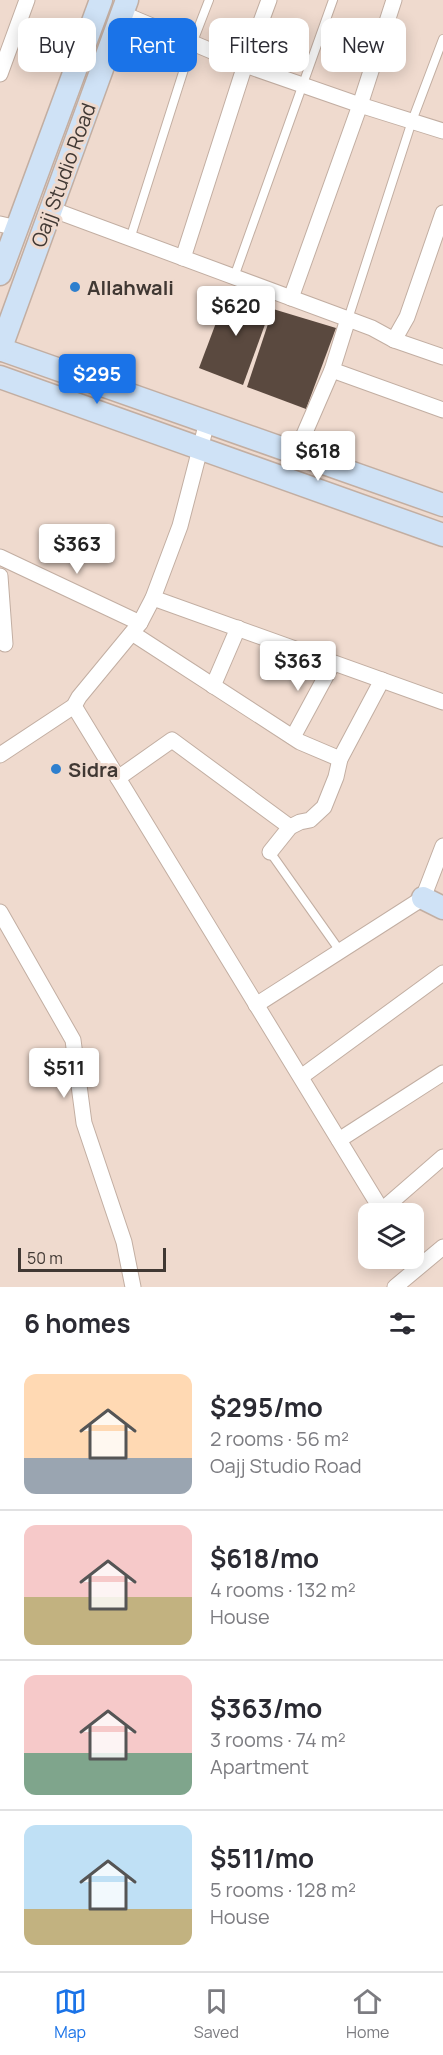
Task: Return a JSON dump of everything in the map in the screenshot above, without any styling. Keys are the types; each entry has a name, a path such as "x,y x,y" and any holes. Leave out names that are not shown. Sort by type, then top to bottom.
{"main road":[{"name":"Oajj Studio Road","path":"0,274 8,226 101,0"},
{"name":"Oajj Studio Road","path":"0,349 124,7"},
{"path":"0,349 443,505"},
{"path":"0,377 443,535"},
{"path":"423,898 443,908"}],"street":[{"path":"0,74 27,0"},
{"path":"262,18 269,0"},
{"path":"291,298 360,105 394,0"},
{"path":"124,7 144,18"},
{"path":"183,258 242,72"},
{"path":"269,72 360,105 443,131"},
{"path":"51,209 348,318 394,340 443,357"},
{"path":"394,340 407,317 443,213"},
{"path":"296,453 332,370 348,318"},
{"path":"332,370 443,410"},
{"path":"0,755 74,706 136,628 153,598 180,526 207,422"},
{"path":"0,557 136,628 213,686 300,742 340,759"},
{"path":"0,576 5,644"},
{"path":"153,598 443,702"},
{"path":"213,686 238,628"},
{"path":"293,737 333,663"},
{"path":"270,852 290,827 310,820 324,807 340,759 382,680"},
{"path":"74,706 378,1203"},
{"path":"118,778 172,740 290,827"},
{"path":"256,1005 423,898 443,846"},
{"path":"0,912 73,1040 84,1123 124,1242 133,1287"},
{"path":"301,1077 443,973"},
{"path":"339,1140 443,1073"},
{"path":"393,1203 443,1157"},
{"path":"424,1259 443,1247"},
{"path":"395,1287 411,1269"}],"lane":[{"path":"197,31 209,0"},
{"path":"234,277 333,0"},
{"path":"348,318 412,121 443,39"},
{"path":"130,239 183,72"},
{"path":"270,852 340,951"}],"building":[{"path":"228,291 272,305 243,385 199,368"},
{"path":"273,309 336,328 306,409 247,387"}],"place":[{"name":"Allahwali","path":"75,287"},
{"name":"Sidra","path":"56,769"}]}
